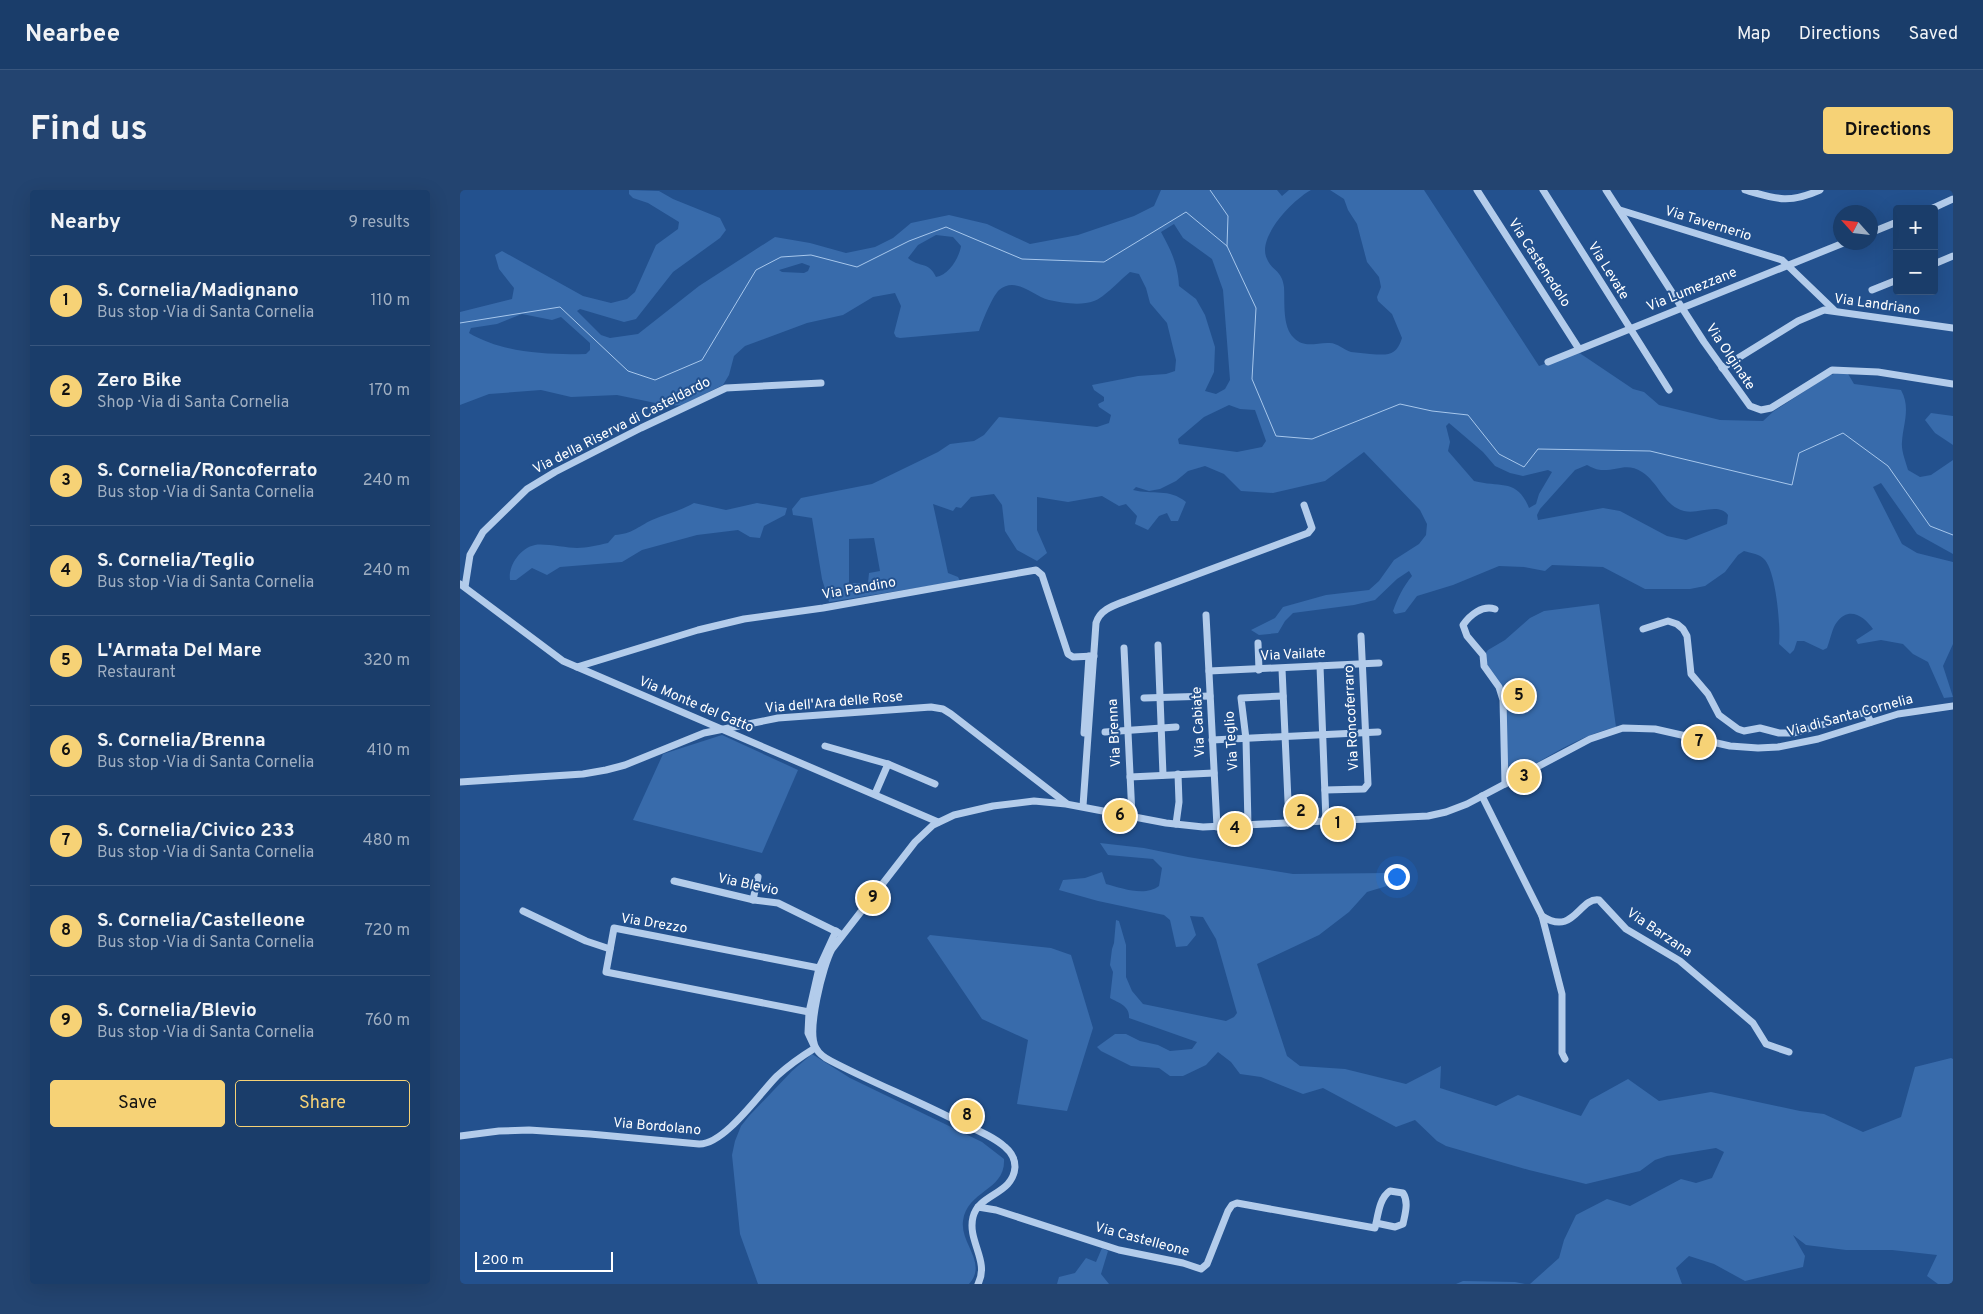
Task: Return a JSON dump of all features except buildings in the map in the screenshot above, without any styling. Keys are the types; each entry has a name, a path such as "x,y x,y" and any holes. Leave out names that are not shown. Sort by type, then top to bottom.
{"street":[{"name":"Via Castenedolo","path":"1477,190 1580,349"},
{"name":"Via Levate","path":"1543,190 1669,390"},
{"name":"Via Olginate","path":"1606,190 1682,308 1744,400 1750,406 1761,410 1771,408 1832,370 1878,372 1953,384"},
{"path":"1745,190 1790,200 1804,197 1820,190"},
{"path":"1938,206 1953,200"},
{"name":"Via Tavernerio","path":"1620,210 1780,260 1788,265"},
{"path":"1878,230 1893,224"},
{"name":"Via Lumezzane","path":"1548,362 1833,247"},
{"path":"1938,262 1953,256"},
{"path":"1788,265 1834,310"},
{"path":"1872,290 1893,282"},
{"name":"Via Landriano","path":"1722,368 1798,321 1824,310 1953,328"},
{"name":"Via della Riserva di Casteldardo","path":"462,586 470,555 483,532 527,489 555,472 640,428 726,388 821,384"},
{"path":"1081,806 1092,656 1096,623 1103,611 1305,535 1312,528 1304,505"},
{"name":"Via Pandino","path":"577,668 698,630 744,619 823,608 1036,570 1042,575 1068,654 1073,657 1092,656"},
{"name":"Via Monte del Gatto","path":"462,586 530,635 552,654 577,668 938,822"},
{"path":"1495,609 1486,608 1477,611 1463,625 1467,636 1483,655 1484,666 1499,687 1503,700 1505,784"},
{"name":"Via Cabiate","path":"1206,615 1217,827"},
{"path":"1643,629 1668,621 1677,624 1683,629 1687,636 1691,674 1708,694 1719,715 1738,729 1744,731 1760,728 1778,733 1794,733 1863,713 1866,713 1871,722"},
{"name":"Via Roncoferraro","path":"1325,790 1364,789 1367,787 1361,636"},
{"path":"1258,643 1259,670"},
{"path":"1158,645 1163,775"},
{"name":"Via Brenna","path":"1124,648 1132,816"},
{"name":"Via Vailate","path":"1209,671 1379,663"},
{"path":"1320,666 1326,821"},
{"path":"1282,669 1289,823"},
{"path":"1144,698 1210,696"},
{"name":"Via Teglio","path":"1248,825 1246,738 1241,698 1284,696"},
{"name":"Via di Santa Cornelia","path":"815,1048 808,1033 809,1012 818,968 839,933 925,831 938,822 954,815 993,806 1034,801 1081,806 1176,824 1217,827 1428,816 1446,812 1482,796 1590,739 1623,728 1655,729 1716,744 1758,748 1795,745 1898,714 1953,706"},
{"name":"Via dell'Ara delle Rose","path":"460,782 583,774 606,770 625,765 696,736 722,729 794,716 928,707 937,708 951,714 1066,804"},
{"path":"1105,732 1176,727"},
{"path":"1212,740 1378,732"},
{"path":"825,746 888,764 935,784"},
{"path":"875,794 888,764"},
{"path":"1130,777 1214,773"},
{"path":"1176,824 1178,774"},
{"path":"1482,796 1542,916 1562,994 1562,1052 1565,1059"},
{"path":"753,900 758,877"},
{"name":"Via Blevio","path":"674,882 783,905 839,933"},
{"name":"Via Barzana","path":"1542,916 1554,921 1563,922 1570,919 1592,900 1599,900 1626,929 1673,956 1755,1025 1766,1044 1789,1052"},
{"path":"523,911 586,941 610,949"},
{"name":"Via Drezzo","path":"809,1012 606,972 614,928 818,968"},
{"name":"Via di Santa Cornelia","path":"815,1048 813,1022 823,970 839,933"},
{"path":"815,1048 831,1061 943,1113 1006,1147 1014,1161 1014,1171 1010,1182 1004,1189 984,1200 978,1207 972,1225 982,1263 982,1275 978,1284"},
{"name":"Via Bordolano","path":"460,1136 498,1131 529,1130 706,1144 713,1141 723,1132 780,1074 815,1048"},
{"name":"Via Castelleone","path":"978,1207 996,1210 1119,1250 1183,1263 1201,1269 1206,1264 1230,1208 1237,1202 1375,1228 1376,1223 1382,1200 1386,1194 1390,1191 1403,1193 1406,1197 1404,1224 1395,1228 1376,1223"}],"shaded area":[{"path":"629,190 659,191 673,199 720,218 726,230 720,238 673,272 636,319 624,322 580,309 577,311 601,335 610,338 638,334 699,286 775,237 810,243 846,253 875,247 893,238 911,223 949,215 987,224 1030,244 1078,235 1134,216 1154,206 1161,190 1277,190 1282,196 1289,190 1311,190 1295,201 1279,220 1267,240 1265,250 1269,263 1283,281 1285,314 1290,333 1302,343 1333,343 1351,352 1381,355 1394,352 1402,338 1392,314 1378,301 1377,297 1381,287 1379,277 1367,262 1357,224 1348,210 1344,199 1330,190 1424,190 1539,366 1578,352 1633,389 1644,392 1659,405 1720,420 1763,421 1774,411 1828,376 1837,373 1847,372 1854,384 1901,390 1906,403 1902,445 1908,470 1920,477 1931,475 1953,460 1953,554 1917,534 1881,483 1873,487 1902,544 1917,553 1953,562 1953,644 1943,666 1953,697 1944,698 1928,662 1913,654 1903,644 1881,640 1858,644 1856,640 1873,629 1865,620 1856,615 1846,615 1837,622 1827,648 1823,650 1804,641 1797,641 1794,650 1790,654 1779,644 1777,601 1769,567 1761,556 1744,551 1738,555 1725,572 1705,586 1690,589 1645,589 1603,567 1552,565 1545,571 1524,567 1499,566 1453,585 1417,596 1405,612 1395,614 1393,611 1397,601 1403,588 1412,576 1409,571 1397,579 1375,600 1354,605 1293,613 1285,621 1278,633 1259,635 1251,630 1275,618 1283,607 1326,595 1369,590 1379,581 1394,560 1419,544 1426,535 1427,524 1420,510 1364,452 1325,481 1273,493 1241,491 1224,474 1205,466 1188,471 1176,481 1160,489 1149,491 1136,487 1133,490 1167,493 1186,502 1178,521 1171,521 1167,513 1159,516 1148,530 1135,524 1137,516 1126,504 1119,506 1102,496 1068,502 1037,497 1037,530 1047,553 1037,561 1017,550 1005,531 1002,505 994,494 971,497 961,508 956,507 953,511 933,504 948,573 958,577 960,581 829,602 822,579 812,518 793,515 792,509 801,498 872,484 938,452 950,444 974,441 984,435 999,417 1097,427 1109,423 1111,415 1099,407 1098,404 1104,401 1104,397 1094,390 1092,385 1175,371 1176,360 1167,323 1150,303 1146,288 1139,274 1130,272 1103,296 1094,301 1077,304 1049,300 1018,286 1005,286 993,298 979,331 896,337 894,333 901,306 895,293 873,297 843,315 807,323 745,346 734,356 729,375 723,385 682,405 670,406 617,395 571,397 541,390 489,394 460,405 460,312 512,299 514,288 499,269 495,255 502,251 583,296 611,303 627,299 635,292 656,245 678,229 679,222 648,203 633,198 629,194","holes":["1174,224 1183,238 1212,259 1223,290 1230,380 1225,389 1216,394 1205,391 1214,372 1215,347 1205,315 1196,299 1179,286 1176,264 1161,232","936,235 953,237 961,246 953,265 941,276 936,277 930,269 908,258 918,245","802,263 810,266 808,271 804,273 782,272 779,270","522,314 552,320 561,317 590,343 590,350 586,354 571,354 511,349 482,340 469,333 471,328 497,324","1229,405 1240,409 1255,410 1266,441 1262,447 1237,452 1179,444 1178,439 1204,417","1449,423 1483,452 1495,466 1510,473 1523,476 1548,470 1552,472 1539,494 1536,504 1529,508 1519,492 1513,488 1474,481 1448,451 1450,442 1446,426","1587,465 1601,470 1627,467 1637,469 1648,477 1666,499 1677,508 1690,512 1719,509 1728,515 1727,524 1686,540 1667,536 1620,511 1603,508 1538,520 1537,515 1540,509 1575,470","874,538 880,571 869,573 868,583 849,583 849,539"]},
{"path":"1931,413 1953,416 1953,445 1935,433 1925,420"},
{"path":"694,503 726,510 757,503 787,508 785,515 764,526 760,538 750,537 738,530 697,535 642,550 622,562 560,567 547,575 532,568 516,580 510,580 511,569 516,558 530,547 544,545 581,548 608,543 615,535 630,532 652,520"},
{"path":"1599,604 1616,727 1587,736 1508,779 1505,706 1488,671 1485,654 1488,650 1505,640 1530,618 1544,611"},
{"path":"722,735 798,770 762,853 633,820 663,754"},
{"path":"1100,843 1144,848 1293,874 1389,873 1390,885 1367,892 1349,912 1319,935 1257,964 1287,1056 1300,1066 1345,1069 1406,1084 1441,1066 1440,1088 1496,1106 1518,1095 1581,1116 1590,1100 1628,1079 1659,1101 1711,1092 1800,1111 1824,1114 1863,1132 1901,1117 1915,1067 1953,1059 1953,1284 1938,1284 1927,1276 1937,1255 1892,1250 1846,1250 1806,1245 1793,1235 1805,1256 1803,1267 1745,1281 1714,1264 1689,1256 1676,1268 1682,1284 1530,1284 1559,1258 1564,1240 1576,1215 1607,1199 1630,1206 1681,1179 1696,1183 1712,1178 1724,1152 1716,1148 1667,1156 1655,1160 1640,1171 1586,1184 1446,1146 1437,1141 1415,1120 1396,1127 1323,1088 1303,1094 1261,1077 1240,1074 1231,1062 1218,1052 1206,1065 1183,1076 1170,1076 1159,1068 1131,1066 1101,1051 1097,1047 1115,1034 1126,1034 1170,1051 1192,1049 1197,1042 1129,1018 1126,1008 1110,998 1113,972 1110,965 1116,920 1119,921 1126,945 1126,977 1132,991 1143,1004 1226,1021 1237,1013 1216,939 1203,917 1190,916 1196,935 1187,946 1176,947 1170,920 1164,915 1098,901 1059,890 1063,880 1085,878 1102,872 1106,884 1126,889 1147,891 1159,886 1162,868 1153,859 1108,855"},
{"path":"930,935 1051,948 1071,955 1093,1028 1067,1111 1017,1104 1028,1040 982,1019 927,938"},
{"path":"812,1054 850,1078 982,1142 1004,1159 1003,1170 999,1178 971,1203 963,1221 965,1238 975,1261 976,1269 969,1284 758,1284 740,1234 732,1155 735,1141 741,1126 749,1116 792,1071"},
{"path":"1102,1248 1108,1251 1101,1274 1109,1284 1057,1284 1059,1277 1075,1273 1086,1258 1096,1262"},
{"path":"1463,1281 1515,1282 1525,1284 1456,1284"}],"waterway":[{"path":"1210,190 1228,216 1227,246"},
{"path":"460,323 560,307 628,371 655,380 702,360 756,270 781,257 811,255 857,267 909,241 946,227 1022,259 1104,262 1186,212 1227,246 1256,308 1252,379 1276,436 1312,439 1400,404 1432,411 1468,415 1499,454 1524,467 1538,449 1650,451 1792,485 1799,453 1843,433 1888,466 1930,526 1953,535"}],"place":[{"name":"L'Armata Del Mare","path":"1519,696"},
{"name":"S. Cornelia/Civico 233","path":"1699,742"},
{"name":"S. Cornelia/Roncoferrato","path":"1524,777"},
{"name":"Zero Bike","path":"1301,812"},
{"name":"S. Cornelia/Brenna","path":"1120,816"},
{"name":"S. Cornelia/Madignano","path":"1338,824"},
{"name":"S. Cornelia/Teglio","path":"1235,829"},
{"name":"S. Cornelia/Blevio","path":"873,898"},
{"name":"S. Cornelia/Castelleone","path":"967,1116"}]}
